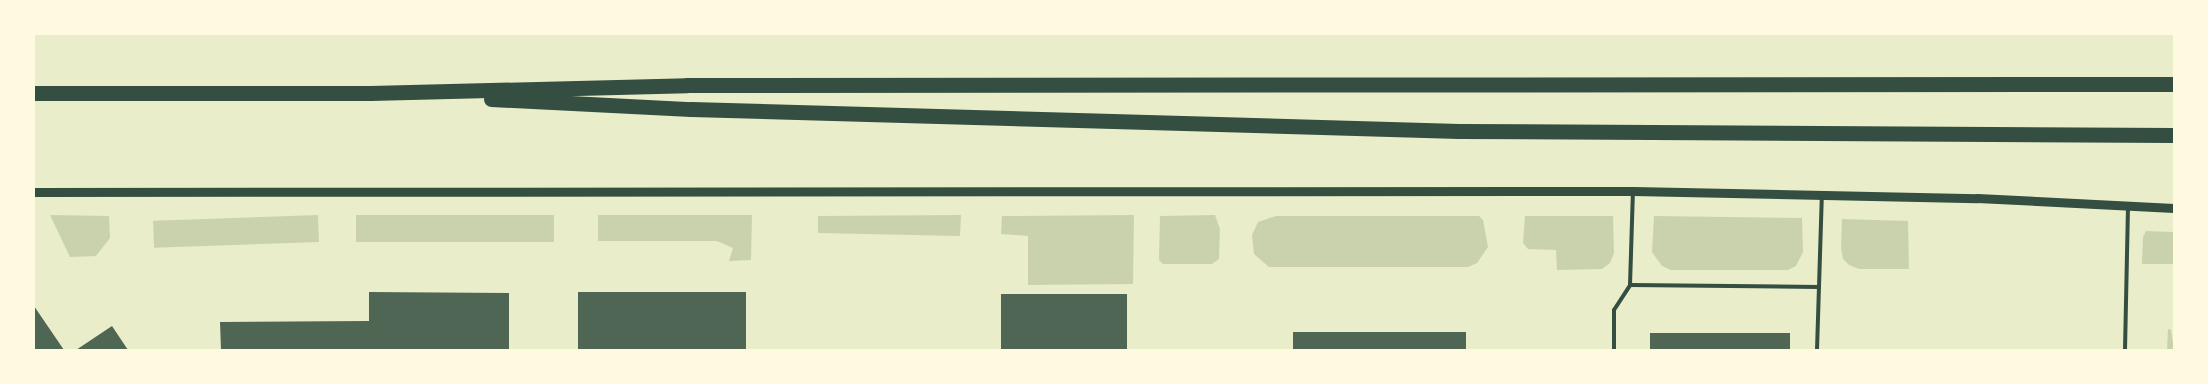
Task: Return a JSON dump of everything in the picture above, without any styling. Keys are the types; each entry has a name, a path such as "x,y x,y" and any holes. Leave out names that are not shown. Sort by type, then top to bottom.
{"highway":[{"path":"34,93 370,93 687,85 2174,84"},
{"path":"370,93 691,109 1356,129 2174,135"},
{"path":"2058,135 2174,144"}],"street":[{"path":"34,192 1633,191 1822,195 2174,208"}],"lane":[{"path":"1614,350 1614,310 1630,285 1633,191"},
{"path":"1817,350 1822,195"},
{"path":"2125,350 2128,205"},
{"path":"1630,285 1819,287"}],"green space":[{"path":"50,215 109,216 110,238 96,256 70,257"},
{"path":"318,215 319,242 154,248 153,221"},
{"path":"356,215 554,215 554,242 356,242"},
{"path":"598,215 752,215 751,260 729,261 733,248 717,241 598,241"},
{"path":"961,215 960,236 818,233 818,216"},
{"path":"1134,215 1133,284 1028,285 1028,236 1001,234 1002,216"},
{"path":"1215,215 1220,229 1219,259 1212,264 1163,264 1159,260 1160,216"},
{"path":"1276,216 1479,216 1483,220 1488,247 1477,263 1468,267 1269,267 1254,254 1252,235 1258,222"},
{"path":"1525,216 1613,216 1614,253 1610,263 1602,269 1557,270 1556,250 1528,249 1523,243"},
{"path":"1654,216 1802,218 1803,252 1796,266 1788,270 1671,270 1662,266 1652,252"},
{"path":"1842,219 1908,221 1909,269 1859,269 1849,265 1843,259 1841,248"},
{"path":"2146,231 2174,232 2174,264 2142,264 2143,237"},
{"path":"2168,329 2171,330 2174,350 2167,350"}],"building":[{"path":"369,292 509,293 509,350 221,350 220,322 369,321"},
{"path":"578,292 746,292 746,350 578,350"},
{"path":"1001,294 1127,294 1127,350 1001,350"},
{"path":"34,306 64,350 34,350"},
{"path":"112,326 128,350 76,350"},
{"path":"1293,332 1466,332 1466,350 1293,350"},
{"path":"1650,333 1790,333 1790,350 1650,350"}]}
